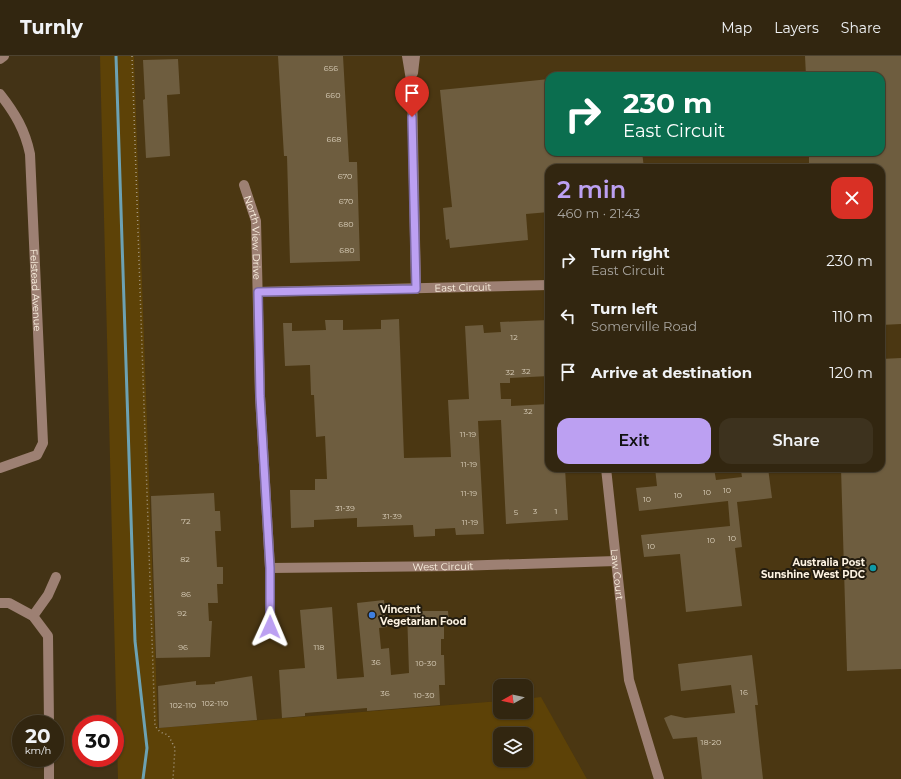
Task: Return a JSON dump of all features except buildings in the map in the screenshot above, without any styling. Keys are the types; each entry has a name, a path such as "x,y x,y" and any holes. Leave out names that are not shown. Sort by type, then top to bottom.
{"street":[{"path":"0,59 4,56"},
{"path":"407,56 412,86"},
{"path":"415,56 412,86 416,289"},
{"name":"Felstead Avenue","path":"0,94 14,110 21,123 30,154 42,443 37,455 0,468"},
{"name":"North View Drive","path":"244,185 256,220 260,396 270,568 270,627"},
{"name":"East Circuit","path":"258,292 545,285"},
{"name":"Law Court","path":"606,472 629,680 659,779"},
{"name":"West Circuit","path":"270,568 457,566 616,561"},
{"path":"33,616 48,595 56,577"},
{"path":"0,603 9,604 33,616 48,636 49,715"},
{"path":"49,767 49,779"}],"path":[{"path":"132,56 155,726 160,732 168,735 175,748 172,779"}],"shaded area":[{"path":"100,56 134,56 158,728 493,702 493,719 533,719 533,698 541,697 587,779 118,779 118,767 124,767 124,715 116,715"},
{"path":"134,56 901,56 901,779 587,779 541,698 533,699 533,679 493,679 493,702 158,728"}],"waterway":[{"path":"116,56 135,641 147,748 143,779"}],"place":[{"name":"Australia Post Sunshine West PDC","path":"873,568"},
{"name":"Vincent Vegetarian Food","path":"372,615"}],"route":[{"path":"270,627 270,568 260,396 258,292 416,289 412,117"}]}
